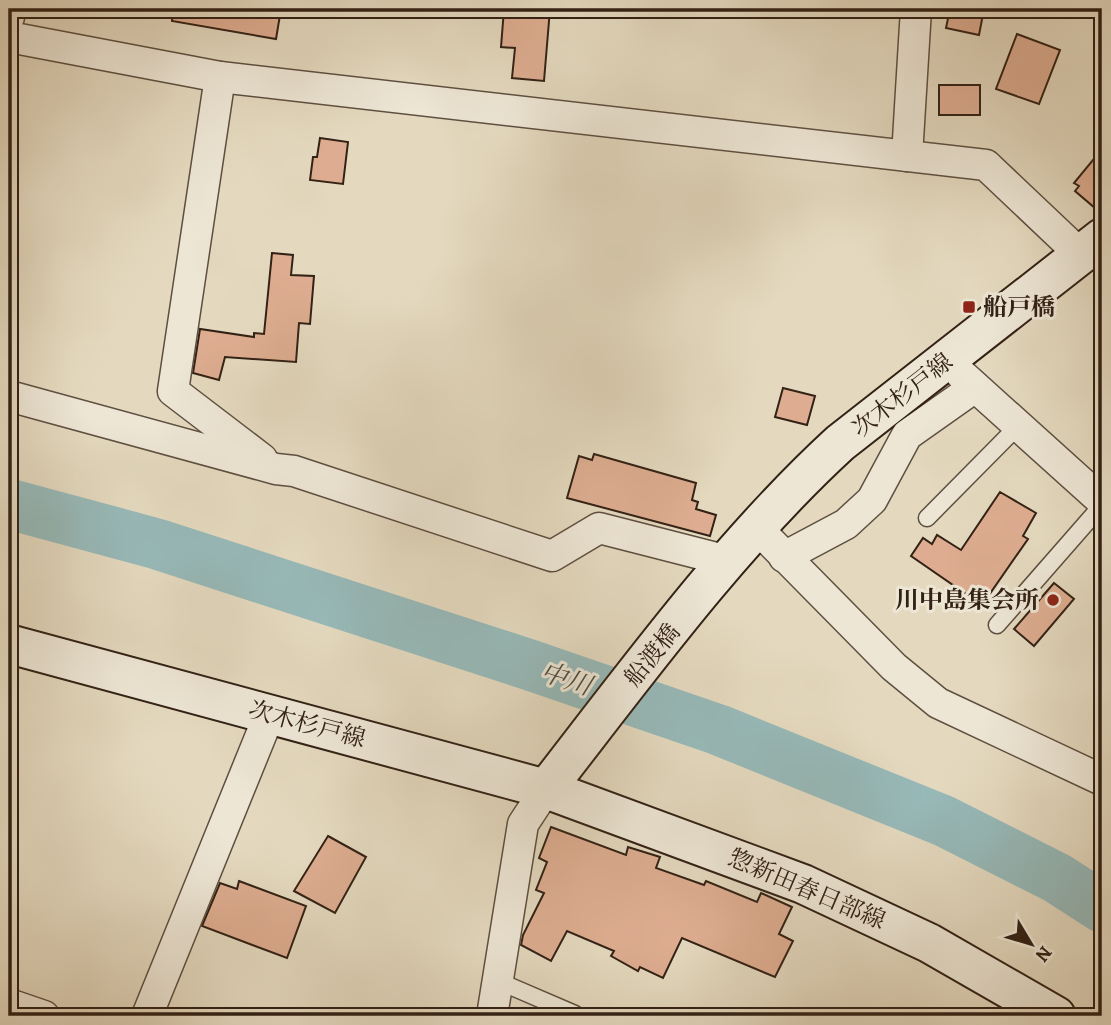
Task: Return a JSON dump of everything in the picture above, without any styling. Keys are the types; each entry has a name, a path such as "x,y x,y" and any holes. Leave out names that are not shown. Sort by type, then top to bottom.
{"main road":[{"name":"次木杉戸線","path":"724,566 804,477 840,443 1092,247"},
{"name":"船渡橋","path":"546,789 724,566"},
{"name":"次木杉戸線","path":"9,644 546,789"},
{"name":"惣新田春日部線","path":"546,789 803,884 929,943 1056,1016"}],"street":[{"path":"9,17 10,9"},
{"path":"906,156 916,9"},
{"path":"9,37 220,77 986,165 1092,247"},
{"path":"220,77 173,391 276,469"},
{"path":"944,360 1102,503"},
{"path":"785,557 846,524 872,500 907,435 975,387"},
{"path":"9,396 276,469 294,471 552,556 599,528 724,566"},
{"path":"757,528 894,667 938,703 1102,780"},
{"path":"147,1016 270,713"},
{"path":"492,1016 523,824 546,789"},
{"path":"9,1004 44,1016"}],"lane":[{"path":"927,518 1018,426"},
{"path":"997,625 1102,503"},
{"path":"498,981 575,1014"}],"building":[{"path":"173,9 281,9 276,39 172,21"},
{"path":"504,9 550,9 544,81 512,78 515,48 501,47"},
{"path":"950,9 984,9 979,35 946,28"},
{"path":"1017,34 1060,50 1039,104 996,89"},
{"path":"939,85 980,85 980,115 939,115"},
{"path":"320,138 348,142 343,184 310,180 313,157 317,157"},
{"path":"1102,149 1102,214 1075,191 1079,186 1074,183"},
{"path":"272,253 293,255 291,275 314,276 310,324 299,323 296,362 225,357 219,380 193,373 200,329 254,337 254,333 264,334"},
{"path":"783,388 815,396 807,425 775,417"},
{"path":"594,454 696,483 692,500 698,502 696,509 716,515 710,536 567,498 579,456 592,460"},
{"path":"1000,492 1036,513 1023,536 1028,539 982,605 911,556 923,538 932,544 937,535 961,550"},
{"path":"1054,583 1074,599 1034,646 1014,629"},
{"path":"551,827 626,855 628,847 660,857 656,868 704,885 706,881 757,902 761,893 792,907 779,934 793,941 775,977 682,938 663,978 640,967 638,971 611,956 614,951 567,931 551,961 521,945 523,935 544,893 536,890 547,862 539,858"},
{"path":"328,836 366,857 335,913 294,891"},
{"path":"239,881 306,906 287,958 202,926 220,883 237,889"}],"waterway":[{"name":"中川","path":"9,504 157,544 530,665 719,730 944,821 1057,878 1102,907"}],"place":[{"name":"船戸橋","path":"969,307"},
{"name":"川中島集会所","path":"1053,600"}]}
